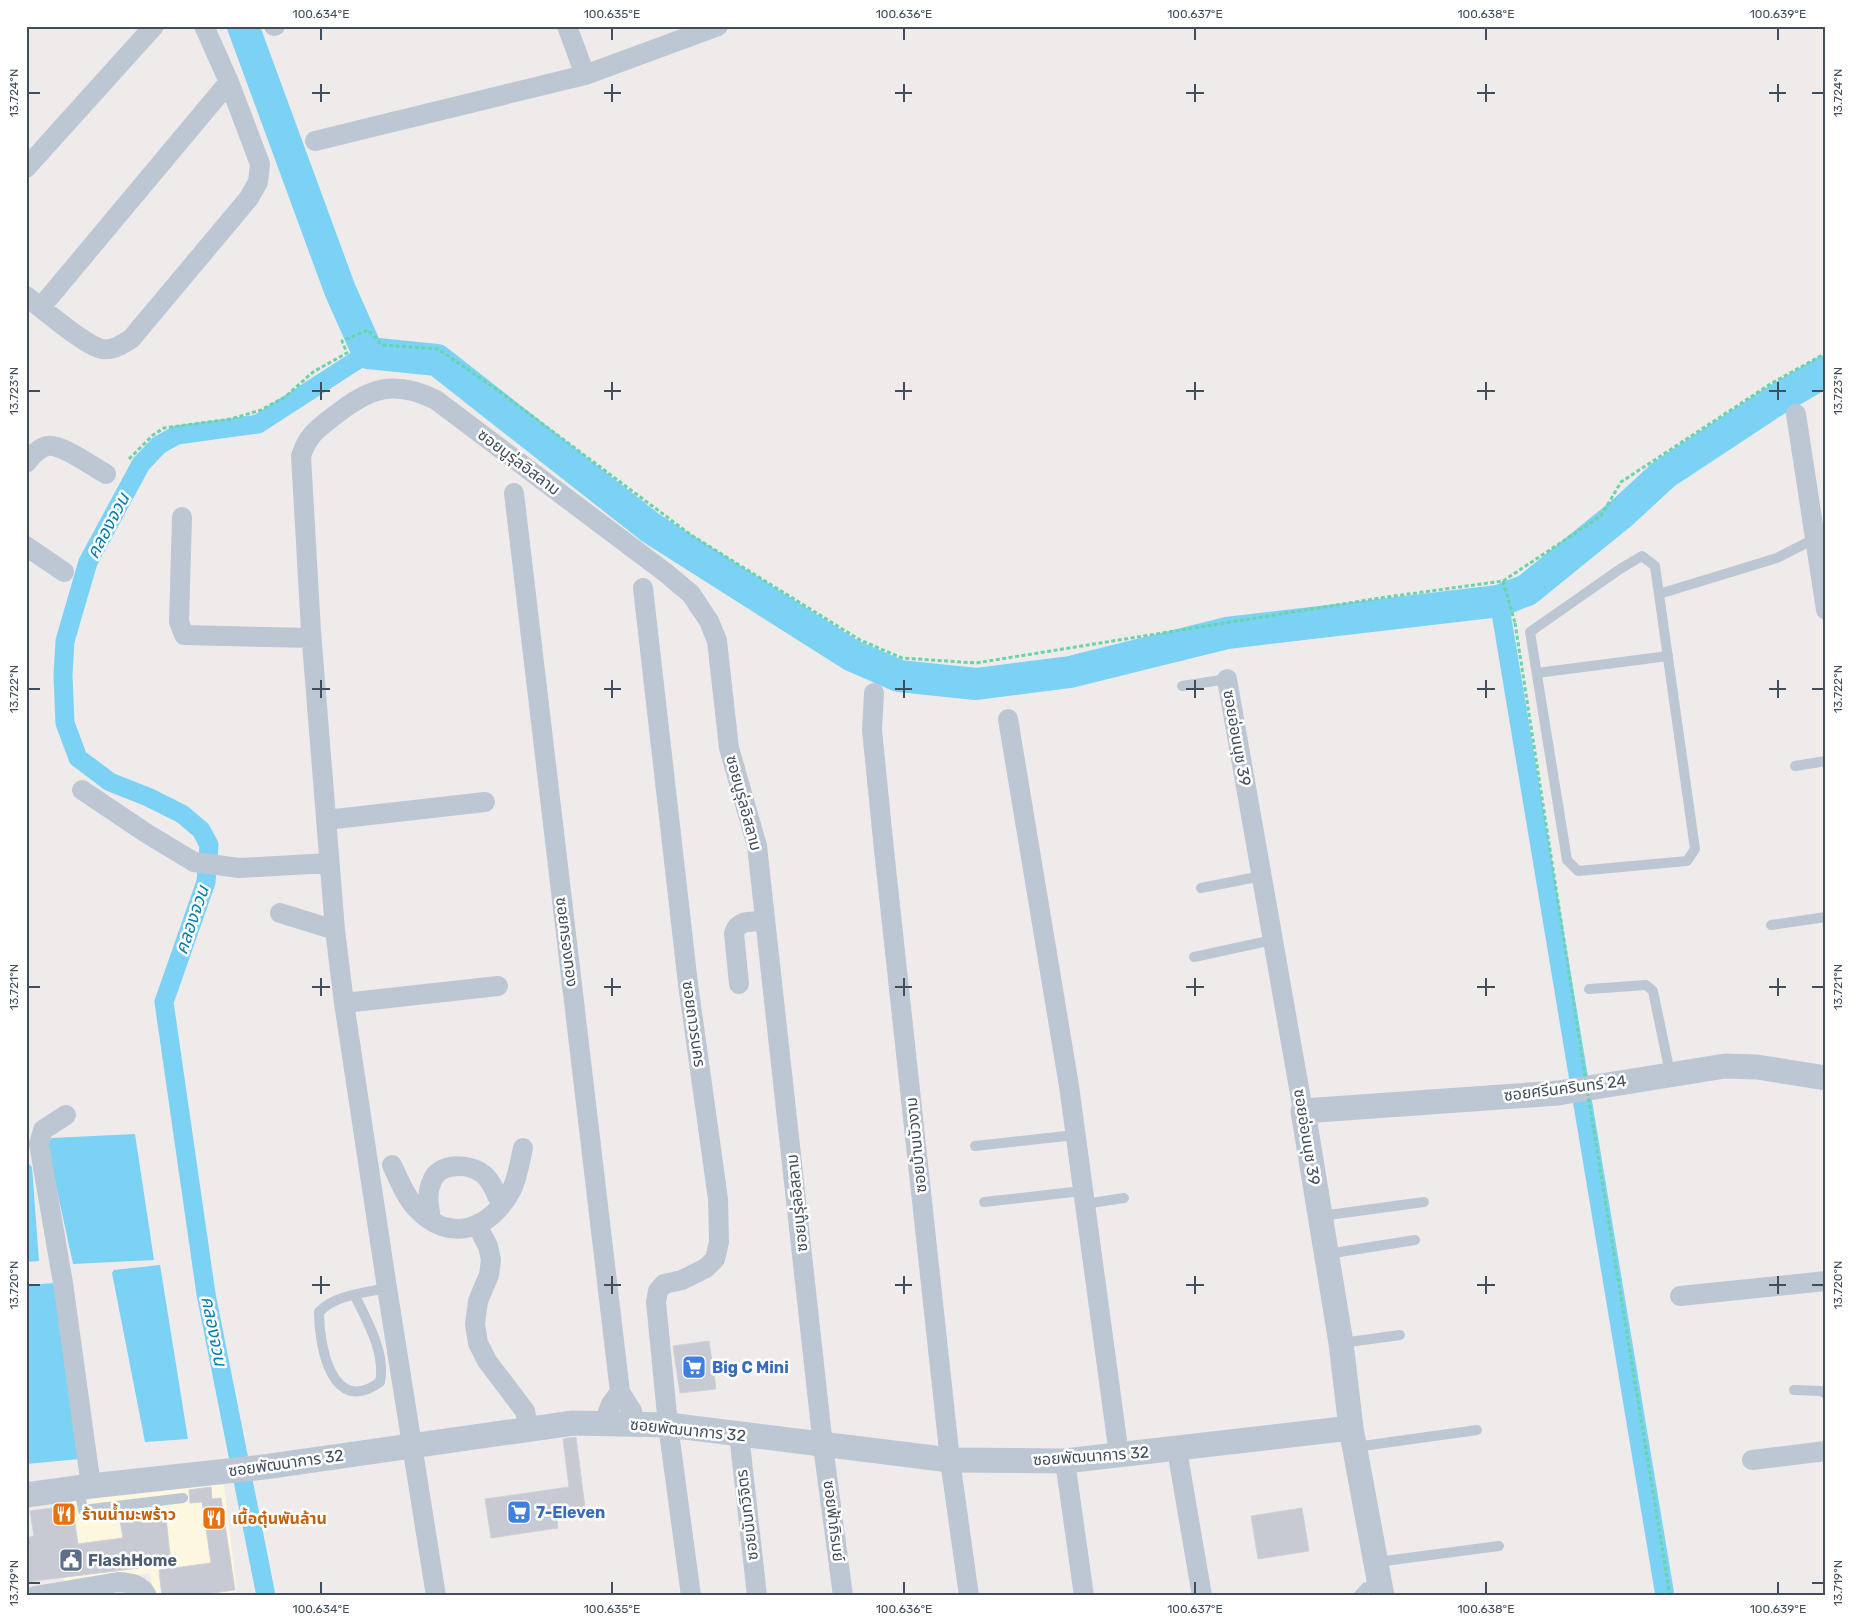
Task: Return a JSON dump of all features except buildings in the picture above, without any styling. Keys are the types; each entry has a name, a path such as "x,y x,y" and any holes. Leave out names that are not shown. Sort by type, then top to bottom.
{"street":[{"path":"26,168 154,26"},
{"path":"204,26 229,82 260,164 258,182 249,198 131,339 120,346 101,349 80,337 33,301 229,82"},
{"path":"567,26 585,75"},
{"path":"315,142 585,75 718,26"},
{"name":"ซอยนูรุ่ลอิสลาม","path":"311,638 301,456 306,440 358,397 388,388 417,391 436,400 666,573 691,594 709,621 717,641 729,748 757,846 823,1446"},
{"path":"1796,414 1826,610"},
{"path":"26,463 36,451 47,446 58,447 106,474"},
{"name":"ซอยกรองทอง","path":"514,493 620,1392 632,1411 634,1424"},
{"path":"182,517 179,622 184,635 311,638 335,930 344,1003 411,1445 436,1596"},
{"path":"26,546 64,572"},
{"name":"ซอยถาวรนคร","path":"643,588 688,984 718,1199 719,1242 716,1259 706,1268 682,1280 664,1284 658,1291 656,1302 668,1425"},
{"name":"ซอยอ่อนนุช 39","path":"1227,679 1303,1111 1341,1343 1353,1438 1380,1581"},
{"name":"ซอยบ้านบัวงาม","path":"874,693 872,739 950,1460 969,1596"},
{"path":"1008,719 1055,999 1119,1455"},
{"path":"82,790 146,833 194,862 239,868 330,862"},
{"path":"326,820 485,802"},
{"path":"280,913 335,930"},
{"path":"739,984 734,933 736,927 740,923 765,921"},
{"path":"344,1003 498,986"},
{"name":"ซอยศรีนครินทร์ 24","path":"1303,1111 1558,1092 1585,1089 1670,1073 1725,1066 1757,1067 1826,1078"},
{"path":"66,1115 43,1130 39,1144 63,1283 85,1487"},
{"path":"392,1165 406,1195 417,1209 431,1220 440,1226 456,1229 478,1227 501,1204 513,1188 523,1148"},
{"path":"431,1220 429,1189 432,1179 443,1169 464,1166 483,1174 492,1184 501,1204"},
{"path":"478,1227 488,1246 491,1260 489,1275 478,1301 474,1324 478,1342 487,1361 525,1411 529,1430"},
{"path":"1680,1296 1826,1281"},
{"path":"604,1422 611,1404 620,1392"},
{"name":"ซอยพัฒนาการ 32","path":"26,1496 85,1487 264,1467 573,1423 604,1422 668,1425 823,1446 950,1460 1065,1461 1177,1450 1353,1438"},
{"path":"668,1425 691,1596"},
{"name":"ซอยนันทวิจิตร","path":"739,1434 757,1596"},
{"name":"ซอยฟ้าภิรมย์","path":"823,1446 844,1596"},
{"path":"1177,1450 1202,1596"},
{"path":"1752,1460 1826,1451"},
{"path":"1065,1461 1084,1596"},
{"path":"35,1596 118,1582 131,1583 143,1588 147,1596"}],"lane":[{"path":"1659,594 1777,558 1814,539"},
{"path":"1642,556 1655,566 1668,656 1695,849 1688,861 1578,871 1568,860 1530,632 1620,569 1642,556"},
{"path":"1537,673 1668,656"},
{"path":"1182,686 1227,679"},
{"path":"1795,766 1826,761"},
{"path":"1201,888 1262,876"},
{"path":"1771,925 1826,917"},
{"path":"1194,957 1273,940"},
{"path":"1589,989 1646,985 1653,991 1670,1073"},
{"path":"975,1146 1075,1135"},
{"path":"984,1202 1124,1198"},
{"path":"1320,1216 1424,1202"},
{"path":"1326,1254 1415,1240"},
{"path":"355,1296 369,1326 379,1355 382,1371 380,1382 368,1390 353,1392 342,1389 333,1376 323,1349 319,1328 319,1312 328,1303 355,1296 387,1288"},
{"path":"1341,1343 1400,1335"},
{"path":"1794,1390 1821,1391 1826,1394"},
{"path":"1353,1438 1478,1430"},
{"path":"85,1487 83,1510 183,1498"},
{"path":"1358,1596 1366,1587 1380,1581 1499,1546"}],"path":[{"path":"129,458 153,435 164,428 231,419 261,410 285,397 313,372 347,353 342,341 368,330 382,345 438,349 496,389 691,535 860,640 902,658 976,663 1502,581 1601,516 1621,482 1772,383 1826,353"},
{"path":"1502,581 1515,623 1585,1089 1670,1596"}],"shaded area":[{"path":"223,1478 237,1592 204,1596 154,1596 150,1573 64,1584 53,1499"}],"water":[{"path":"135,1134 154,1260 73,1264 47,1144 52,1138"},
{"path":"26,1161 32,1167 39,1261 26,1262"},
{"path":"160,1265 188,1439 145,1442 112,1273 114,1270"},
{"path":"55,1283 80,1459 26,1464 26,1285"}],"waterway":[{"path":"243,26 340,290 368,353 437,360 651,528 851,655 899,676 976,684 1070,672 1227,633 1499,601 1527,590 1623,512 1664,474 1773,402 1826,371"},
{"name":"คลองจวน","path":"266,1596 206,1294 164,1002 206,882 209,845 201,830 182,814 148,797 110,782 78,758 65,723 63,675 65,641 88,562 141,464 159,445 177,435 258,424 368,353"},
{"path":"1499,601 1665,1596"}],"place":[{"name":"Big C Mini","path":"694,1367"},
{"name":"7-Eleven","path":"519,1512"},
{"name":"ร้านน้ำมะพร้าว","path":"64,1514"},
{"name":"เนื้อตุ๋นพันล้าน","path":"214,1518"},
{"name":"FlashHome","path":"71,1560"}]}
